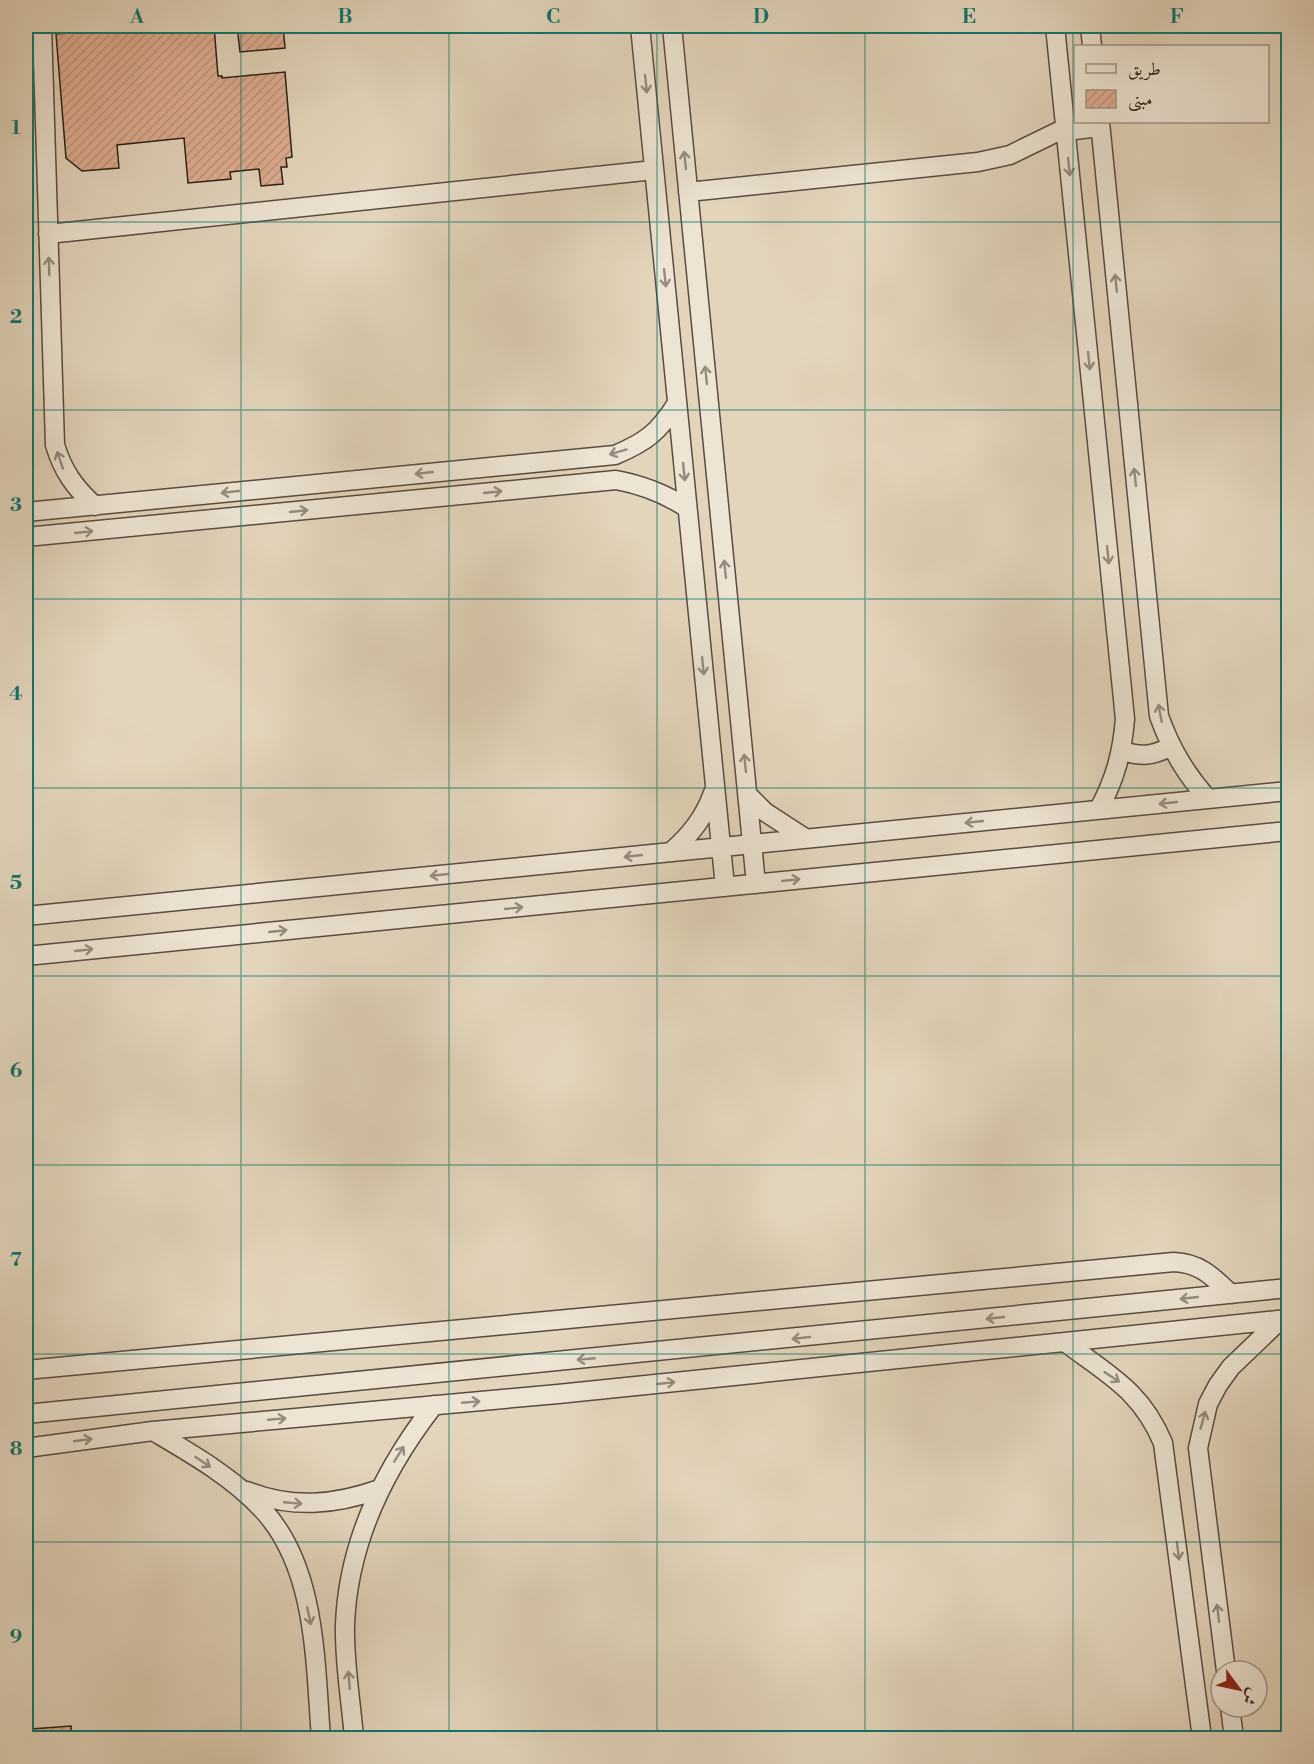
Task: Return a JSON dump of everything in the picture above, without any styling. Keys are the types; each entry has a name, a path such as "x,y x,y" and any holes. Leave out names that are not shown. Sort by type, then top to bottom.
{"street":[{"path":"42,26 55,445 62,468 71,482 95,506"},
{"path":"640,26 725,887"},
{"path":"672,26 756,884"},
{"path":"1055,26 1125,719 1122,751 1114,782 1099,809"},
{"path":"1090,26 1092,45"},
{"path":"688,192 994,160 1025,149 1050,134 1100,124 1159,716 1170,747 1186,775 1208,799"},
{"path":"48,234 654,170"},
{"path":"26,512 615,455 648,438 662,426 677,403"},
{"path":"26,537 616,480 641,484 666,494 687,508"},
{"path":"1122,751 1147,756 1155,755 1170,747"},
{"path":"671,852 691,835 706,813 715,789"},
{"path":"26,916 1288,790"},
{"path":"748,795 765,812 806,838"},
{"path":"26,956 1288,831"},
{"path":"26,1370 1174,1262 1205,1270 1231,1294"},
{"path":"26,1414 1288,1288"},
{"path":"26,1448 153,1431 763,1373 1284,1319"},
{"path":"1224,1659 1197,1448 1201,1426 1218,1385 1231,1367 1284,1319"},
{"path":"760,1342 763,1373"},
{"path":"1065,1342 1125,1385 1154,1421 1163,1443 1202,1738"},
{"path":"354,1738 345,1626 348,1596 363,1529 380,1489 414,1431 434,1405"},
{"path":"153,1431 237,1487 262,1508 275,1525 295,1563 313,1638 321,1738"},
{"path":"237,1487 268,1498 308,1504 340,1501 380,1489"},
{"path":"1232,1719 1234,1738"}],"building":[{"path":"118,26 214,26 218,76 222,78 285,72 292,157 286,158 287,167 281,167 283,184 261,186 259,169 230,172 231,179 188,183 184,138 117,145 119,168 82,171 66,158 56,34 118,28"},
{"path":"237,26 283,26 285,48 240,52"},
{"path":"71,1726 72,1738 31,1738 31,1729"}]}
